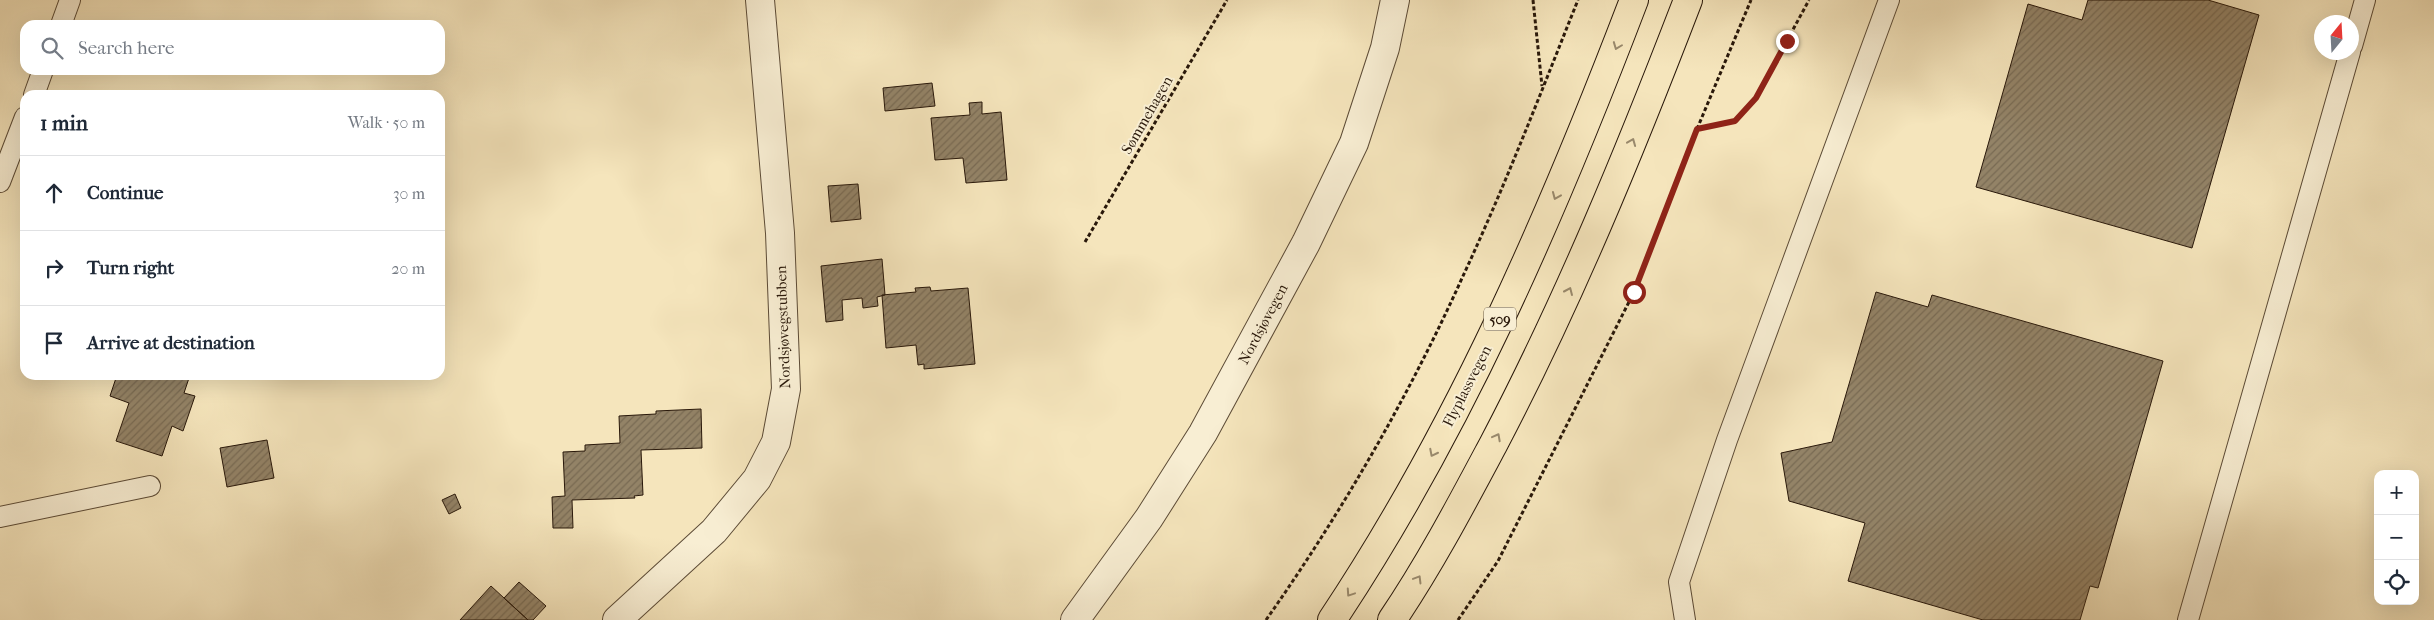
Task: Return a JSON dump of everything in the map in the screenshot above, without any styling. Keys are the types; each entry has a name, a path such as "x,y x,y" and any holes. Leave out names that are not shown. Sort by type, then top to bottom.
{"highway":[{"name":"Flyplassvegen","path":"1332,620 1361,577 1419,479 1475,371 1522,273 1562,182 1634,0"},
{"path":"1392,620 1462,503 1520,393 1568,294 1647,107 1688,0"}],"street":[{"name":"Nordsjøvegstubben","path":"617,620 714,531 758,479 776,442 786,389 780,233 760,0"},
{"name":"Nordsjøvegen","path":"1075,620 1149,518 1203,433 1306,243 1354,143 1385,48 1396,0"}],"lane":[{"path":"63,20 70,0"},
{"path":"1685,620 1679,582 1727,440 1889,0"},
{"path":"2359,21 2365,0"},
{"path":"2188,620 2348,60"},
{"path":"36,90 41,75"},
{"path":"0,182 20,131"},
{"path":"0,517 150,486"}],"path":[{"name":"Sømmehagen","path":"1085,242 1227,0"},
{"path":"1533,0 1542,89"},
{"path":"1266,620 1339,510 1426,354 1464,276 1578,0"},
{"path":"1458,620 1498,561 1634,292 1697,129 1750,0"},
{"path":"1697,129 1735,121 1756,98 1809,0"}],"building":[{"path":"2088,0 2208,0 2259,15 2192,248 1976,187 2028,4 2082,20"},
{"path":"932,83 935,106 885,111 883,88"},
{"path":"982,102 982,114 1001,112 1007,180 966,183 963,158 935,160 931,118 970,115 969,103"},
{"path":"858,184 861,219 831,222 828,186"},
{"path":"882,259 885,295 877,297 878,306 863,308 862,298 842,300 843,320 826,322 821,266"},
{"path":"930,287 931,291 968,288 975,364 924,369 924,364 918,365 916,345 886,348 882,295 916,292 915,288"},
{"path":"1876,292 1928,307 1932,295 2163,361 2098,588 2090,586 2080,620 1983,620 1848,581 1865,523 1789,501 1781,453 1832,442"},
{"path":"115,380 188,380 184,393 195,396 183,431 172,426 162,456 116,441 129,403 110,396"},
{"path":"701,409 702,448 641,450 643,495 634,496 635,498 572,500 573,528 553,528 552,497 565,496 563,452 585,451 585,445 620,443 619,416 656,414 656,411"},
{"path":"267,440 274,478 227,487 220,448"},
{"path":"455,494 461,508 449,514 442,500"},
{"path":"519,582 546,606 533,620 528,620 504,598"},
{"path":"491,586 504,598 528,620 460,620"}],"route":[{"path":"1634,292 1697,129 1735,121 1756,98 1787,41"}]}
